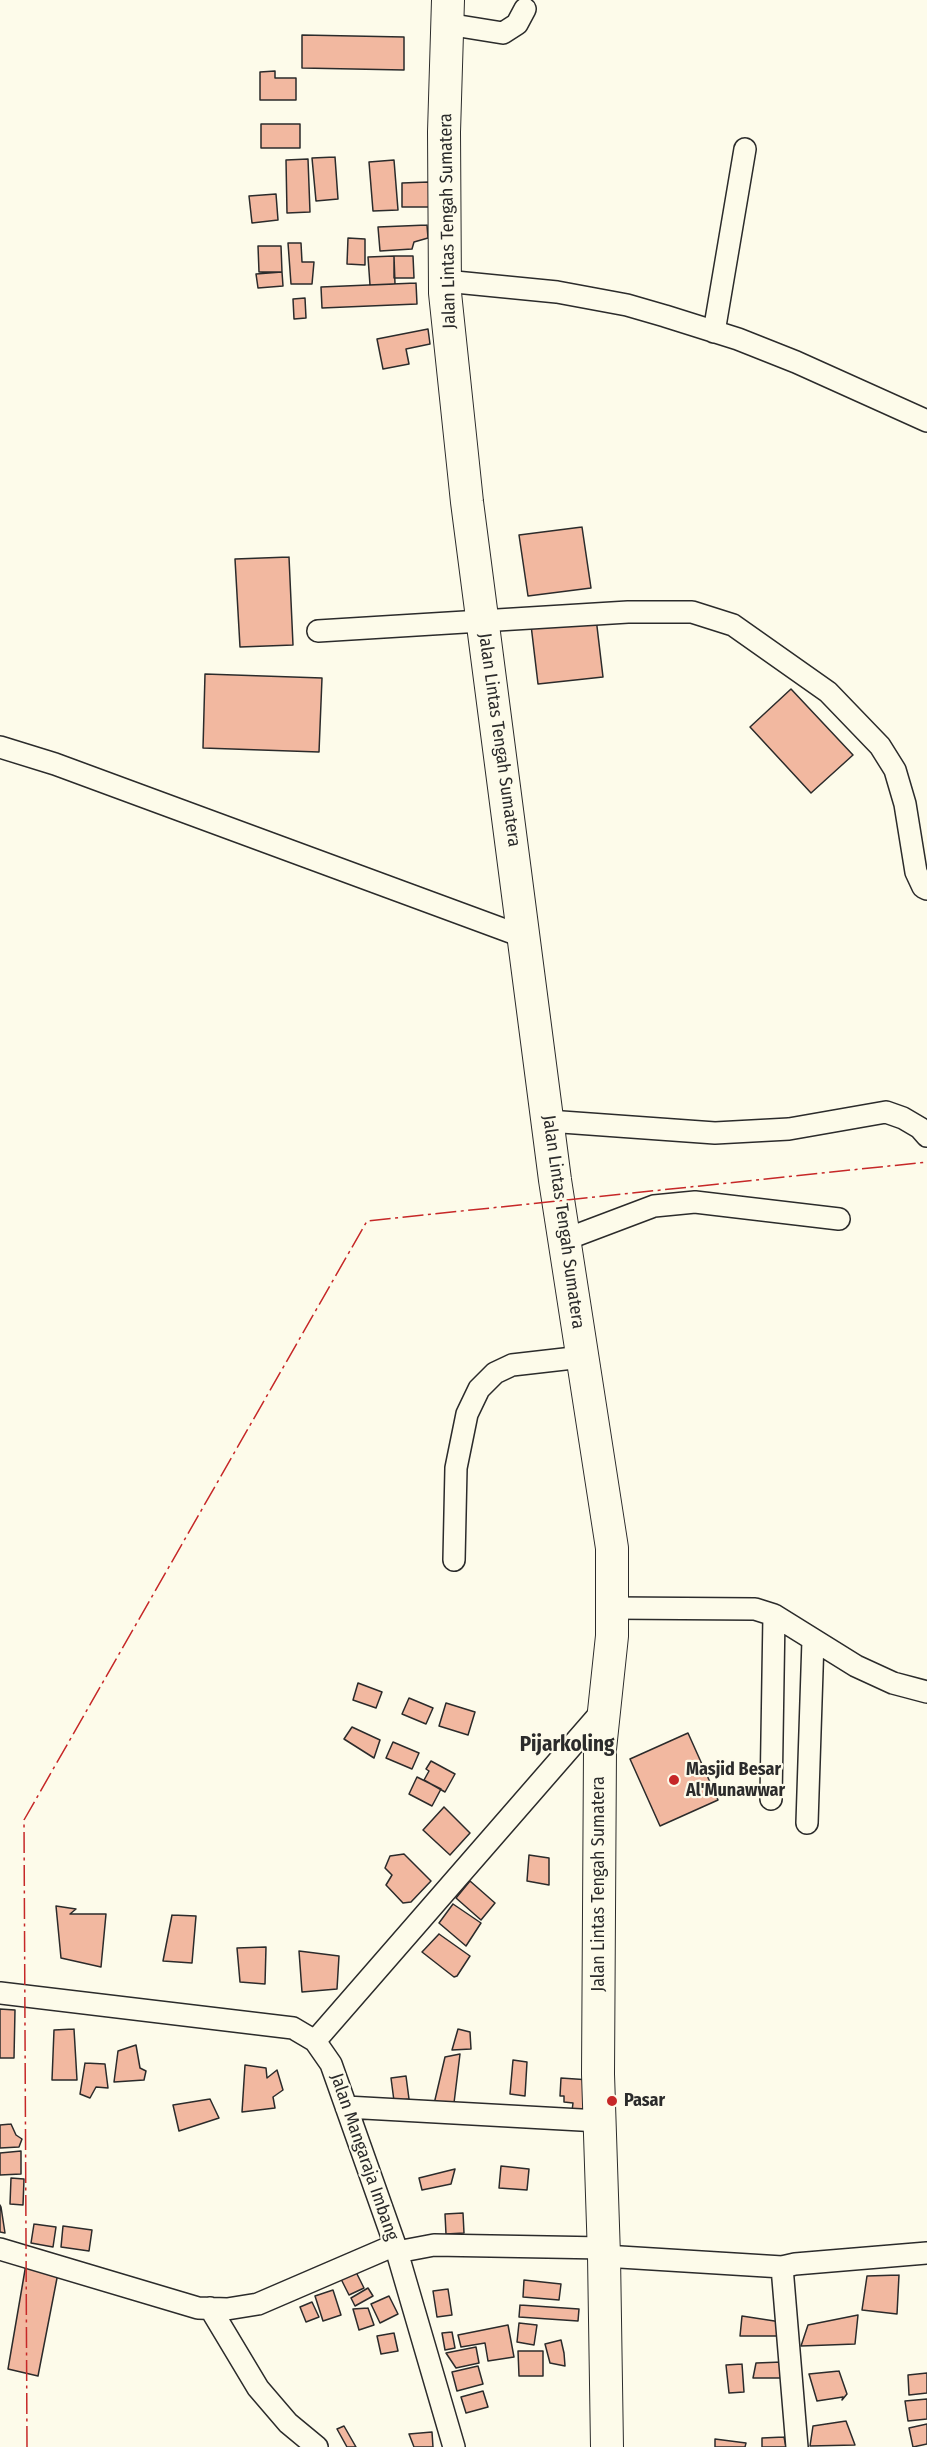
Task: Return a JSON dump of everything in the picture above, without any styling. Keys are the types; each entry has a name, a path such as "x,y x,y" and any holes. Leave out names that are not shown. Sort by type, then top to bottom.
{"highway":[{"name":"Jalan Lintas Tengah Sumatera","path":"448,12 444,132 446,281 467,502 564,1240 612,1548 612,1636 600,1749 599,2121 607,2447"}],"street":[{"path":"448,12 503,33 517,24 525,9"},
{"path":"714,332 745,149"},
{"path":"446,281 556,292 627,305 714,332 796,362 927,421"},
{"path":"318,631 628,612 692,612 733,625 828,692 880,746 895,770 905,804 916,872 923,887 927,889"},
{"path":"0,747 77,772 524,937"},
{"path":"548,1121 715,1133 789,1129 886,1112 920,1128 927,1136"},
{"path":"564,1240 654,1206 695,1202 839,1219"},
{"path":"454,1560 456,1468 467,1414 479,1389 495,1373 512,1365 582,1357"},
{"path":"612,1608 755,1609 774,1615 856,1666 893,1683 927,1692"},
{"path":"771,1799 774,1615"},
{"path":"807,1823 813,1640"},
{"path":"315,2041 604,1709"},
{"name":"Jalan Mangaraja Imbang","path":"0,1994 293,2028 315,2041 331,2064 396,2248 454,2447"},
{"path":"346,2107 599,2121"},
{"path":"0,2249 198,2308 227,2309 258,2304 396,2248 434,2245 604,2252 782,2267 927,2253"},
{"path":"782,2267 797,2447"},
{"path":"210,2308 258,2388 288,2423 317,2447"}],"building":[{"path":"302,35 404,37 404,70 302,68"},
{"path":"275,71 275,78 296,78 296,100 260,100 260,72"},
{"path":"261,124 300,124 300,148 261,148"},
{"path":"335,157 338,199 316,201 312,158"},
{"path":"308,159 310,212 287,213 286,160"},
{"path":"394,160 398,210 373,211 369,162"},
{"path":"429,182 430,207 402,207 402,183"},
{"path":"276,194 278,220 252,223 249,196"},
{"path":"427,225 428,238 414,242 412,249 380,251 378,227"},
{"path":"348,238 365,239 365,265 347,264"},
{"path":"288,243 301,243 302,262 314,262 312,284 291,284"},
{"path":"258,246 281,246 282,272 259,272"},
{"path":"394,256 395,284 370,285 368,257"},
{"path":"394,256 413,256 414,278 394,278"},
{"path":"282,272 283,286 258,288 256,274"},
{"path":"416,283 417,304 322,308 321,287"},
{"path":"305,298 306,318 294,319 293,299"},
{"path":"428,329 430,344 406,349 409,364 383,369 377,339"},
{"path":"582,527 591,588 528,596 519,535"},
{"path":"289,557 293,645 240,647 235,559"},
{"path":"596,618 603,677 538,684 531,625"},
{"path":"205,674 322,678 319,752 203,748"},
{"path":"791,689 853,755 811,793 750,727"},
{"path":"358,1683 382,1692 376,1708 353,1700"},
{"path":"409,1698 433,1708 426,1724 402,1714"},
{"path":"446,1703 475,1712 468,1735 439,1726"},
{"path":"352,1727 380,1740 374,1758 344,1739"},
{"name":"Masjid Besar Al'Munawwar","path":"688,1733 718,1800 660,1826 630,1759"},
{"path":"393,1742 419,1753 412,1769 386,1758"},
{"path":"431,1761 455,1774 445,1792 424,1780 429,1771 426,1769"},
{"path":"417,1777 441,1789 432,1806 409,1794"},
{"path":"444,1807 470,1833 450,1855 423,1830"},
{"path":"404,1854 431,1881 411,1902 403,1903 386,1885 392,1875 385,1868 390,1856"},
{"path":"529,1855 549,1858 549,1885 527,1881"},
{"path":"470,1881 495,1903 481,1920 456,1898"},
{"path":"453,1904 481,1923 466,1946 439,1923"},
{"path":"56,1906 76,1909 70,1914 106,1914 101,1967 61,1958"},
{"path":"172,1915 196,1916 192,1963 163,1961"},
{"path":"439,1934 470,1956 457,1976 454,1977 422,1952"},
{"path":"266,1947 265,1984 240,1982 237,1948"},
{"path":"299,1951 339,1956 337,1989 302,1992"},
{"path":"0,2009 15,2010 14,2058 0,2058"},
{"path":"74,2029 77,2080 52,2080 54,2030"},
{"path":"458,2029 470,2032 471,2049 452,2050"},
{"path":"136,2045 140,2068 146,2071 144,2080 114,2082 118,2051"},
{"path":"460,2054 454,2103 434,2104 445,2057"},
{"path":"513,2060 527,2062 525,2096 510,2094"},
{"path":"85,2063 105,2064 108,2088 96,2087 90,2098 80,2094"},
{"path":"245,2065 266,2068 267,2078 277,2070 283,2090 273,2097 275,2108 242,2112"},
{"path":"406,2076 409,2099 394,2101 391,2078"},
{"path":"561,2078 590,2080 588,2112 572,2111 573,2103 564,2102 564,2096 560,2096"},
{"path":"210,2099 219,2118 179,2131 173,2105"},
{"path":"11,2124 16,2135 22,2139 19,2147 0,2148 0,2125"},
{"path":"21,2151 21,2174 0,2175 0,2153"},
{"path":"501,2166 529,2169 527,2190 499,2188"},
{"path":"455,2169 451,2184 422,2190 419,2178"},
{"path":"11,2178 24,2179 23,2205 10,2204"},
{"path":"0,2205 1,2207 5,2233 0,2232"},
{"path":"463,2213 464,2233 446,2234 445,2214"},
{"path":"34,2224 56,2227 53,2247 31,2243"},
{"path":"63,2226 92,2230 89,2251 61,2247"},
{"path":"26,2264 58,2273 38,2376 8,2369"},
{"path":"354,2268 364,2288 349,2295 339,2275"},
{"path":"899,2275 897,2314 862,2310 867,2276"},
{"path":"524,2280 561,2284 559,2300 523,2297"},
{"path":"368,2288 373,2296 355,2306 351,2298"},
{"path":"448,2289 452,2315 437,2317 433,2291"},
{"path":"333,2290 341,2315 323,2321 315,2296"},
{"path":"389,2296 398,2314 380,2323 371,2304"},
{"path":"312,2302 319,2317 306,2322 300,2307"},
{"path":"520,2305 579,2309 578,2321 519,2317"},
{"path":"368,2308 374,2325 359,2330 353,2309"},
{"path":"858,2315 855,2344 801,2346 808,2325"},
{"path":"742,2316 781,2322 780,2336 740,2336"},
{"path":"519,2323 537,2325 534,2345 517,2342"},
{"path":"508,2325 514,2357 488,2361 485,2343 461,2347 458,2335"},
{"path":"452,2332 455,2348 445,2350 442,2333"},
{"path":"394,2333 398,2351 381,2354 377,2336"},
{"path":"561,2340 565,2366 550,2363 545,2344"},
{"path":"476,2347 479,2363 456,2368 446,2353"},
{"path":"518,2351 543,2351 543,2376 519,2376"},
{"path":"782,2362 782,2378 753,2378 756,2363"},
{"path":"742,2364 744,2392 729,2393 726,2365"},
{"path":"478,2366 483,2384 457,2391 452,2372"},
{"path":"839,2371 847,2394 842,2400 843,2397 817,2401 809,2374"},
{"path":"927,2373 927,2393 909,2395 908,2375"},
{"path":"483,2391 488,2407 466,2413 461,2397"},
{"path":"927,2399 927,2419 908,2421 905,2401"},
{"path":"846,2421 855,2445 810,2446 813,2426"},
{"path":"927,2424 927,2444 913,2447 909,2428"},
{"path":"344,2426 356,2447 347,2447 337,2429"},
{"path":"432,2432 433,2447 414,2447 409,2434"},
{"path":"784,2437 786,2447 762,2447 762,2438"},
{"path":"715,2439 746,2443 745,2447 715,2447"}],"power":[{"path":"27,2447 24,1820 367,1221 927,1162"}],"place":[{"name":"Masjid Besar Al'Munawwar","path":"674,1780"},
{"name":"Pasar","path":"612,2101"}],"district":[{"name":"Pijarkoling","path":"567,1745"}]}
